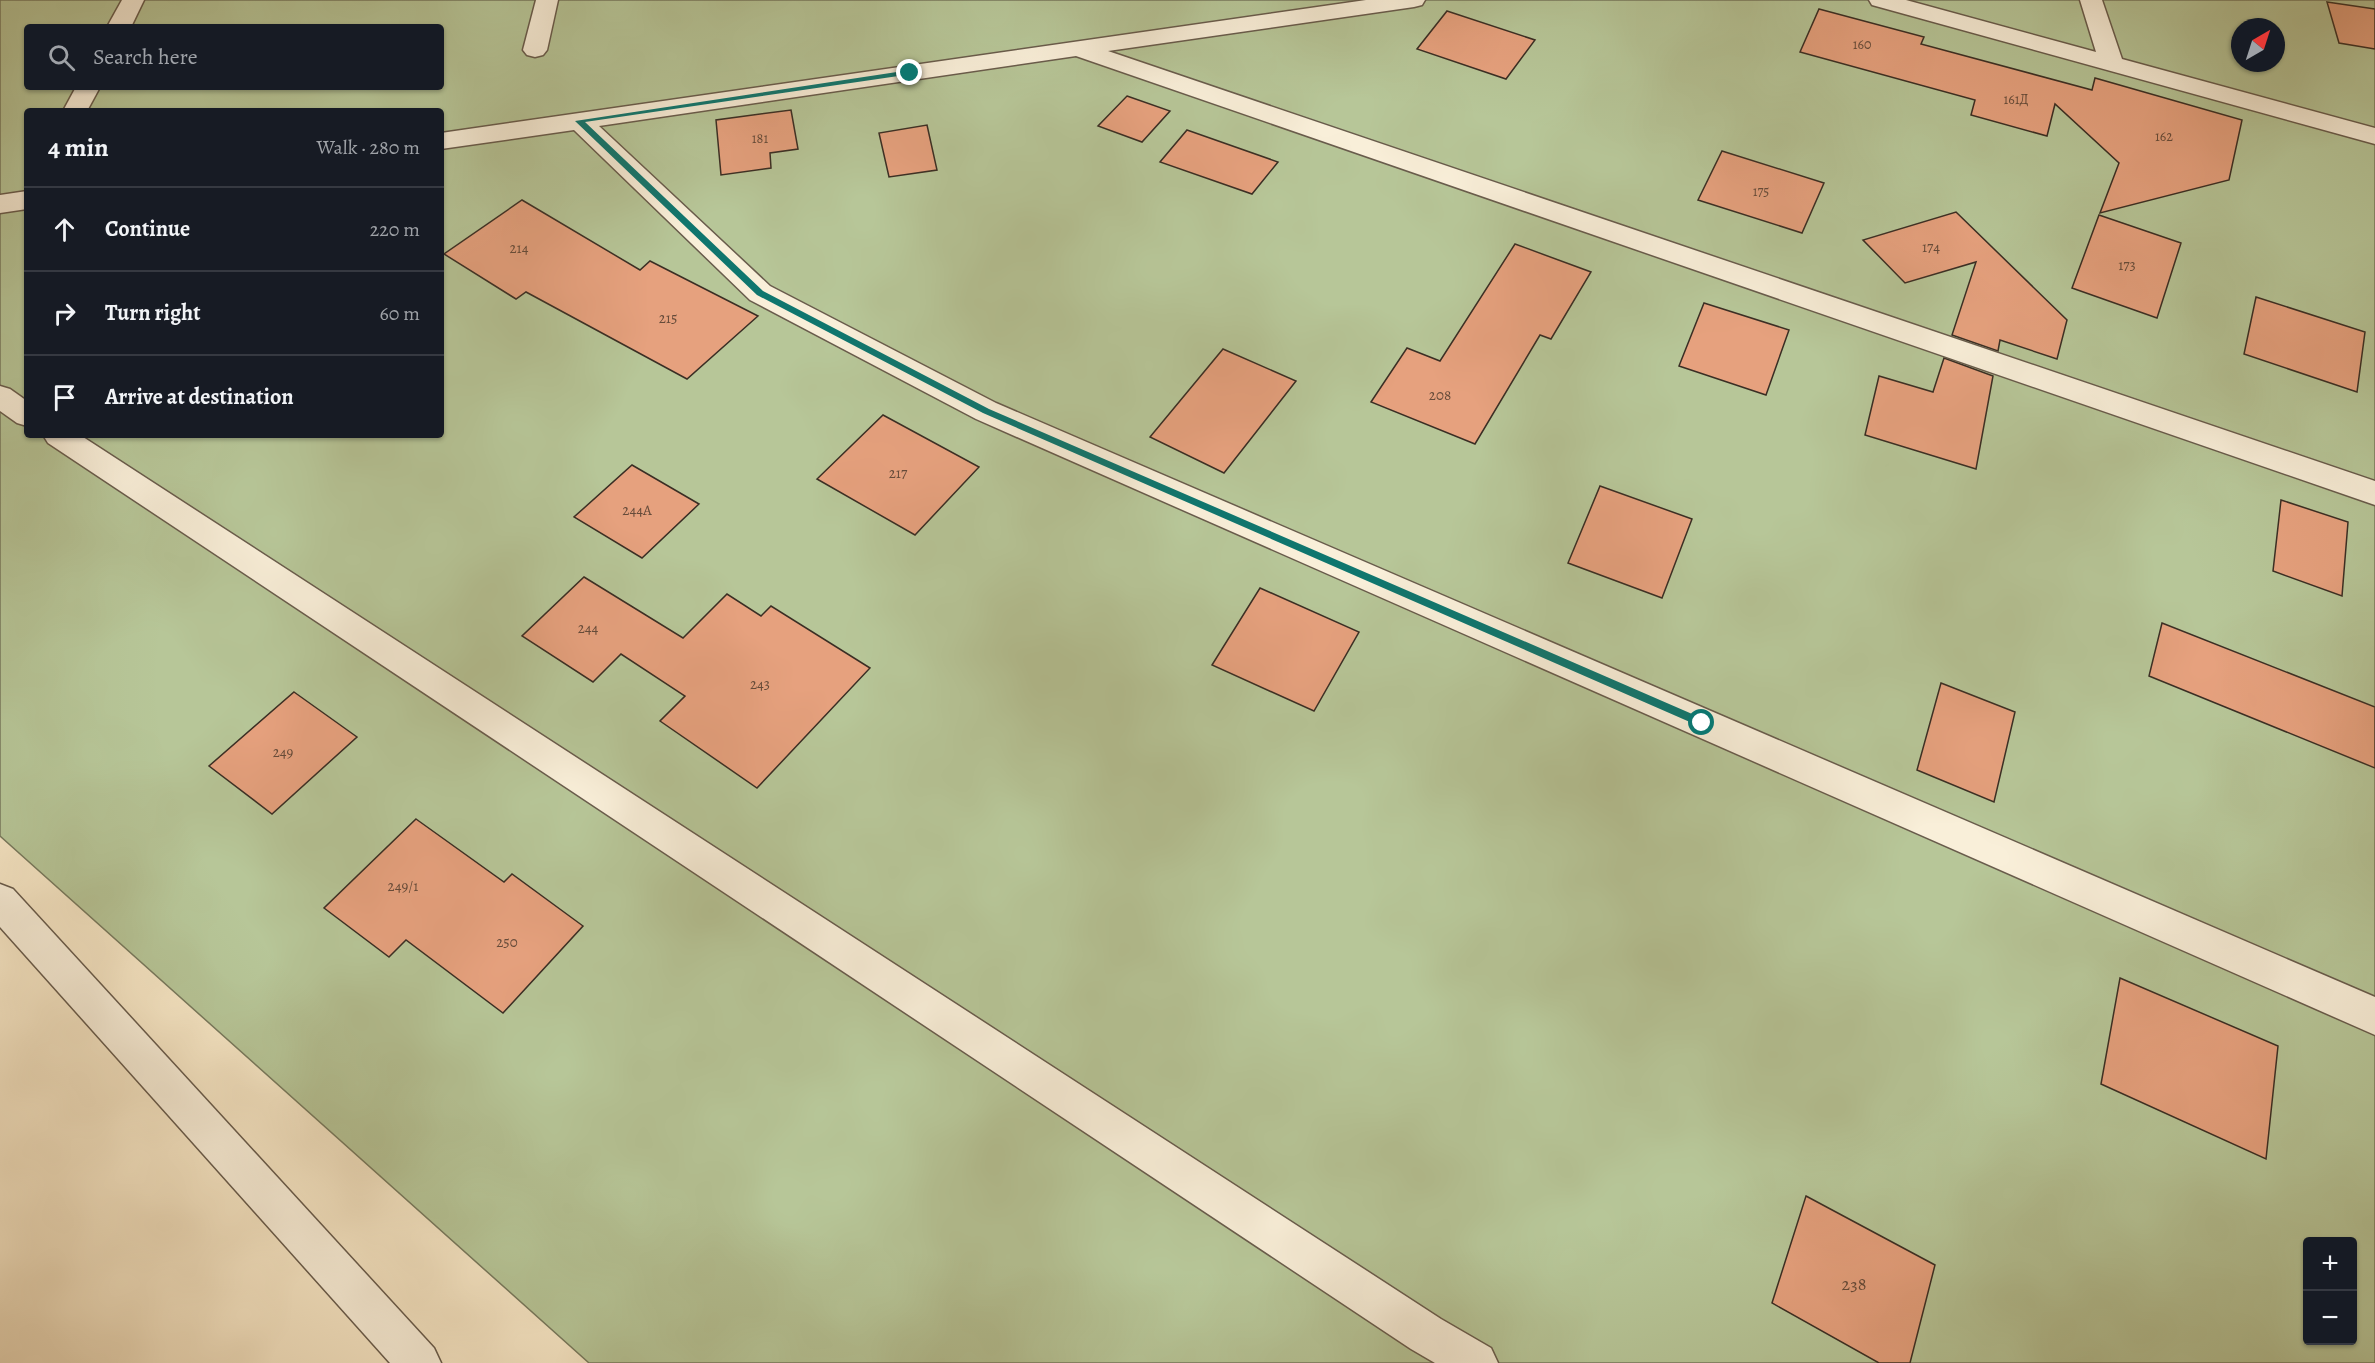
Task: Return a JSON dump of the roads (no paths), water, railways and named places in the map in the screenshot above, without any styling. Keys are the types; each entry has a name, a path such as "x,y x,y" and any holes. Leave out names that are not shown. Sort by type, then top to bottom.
{"street":[{"path":"121,24 133,0"},
{"path":"535,50 547,0"},
{"path":"444,141 1414,0"},
{"path":"1880,0 2375,136"},
{"path":"2091,0 2112,64"},
{"path":"1075,48 2375,493"},
{"path":"77,108 86,90"},
{"path":"579,121 760,293 986,411 2375,1016"},
{"path":"0,204 24,200"},
{"path":"0,397 24,413"},
{"path":"63,438 1426,1334 1476,1363"},
{"path":"0,901 419,1363"}]}
